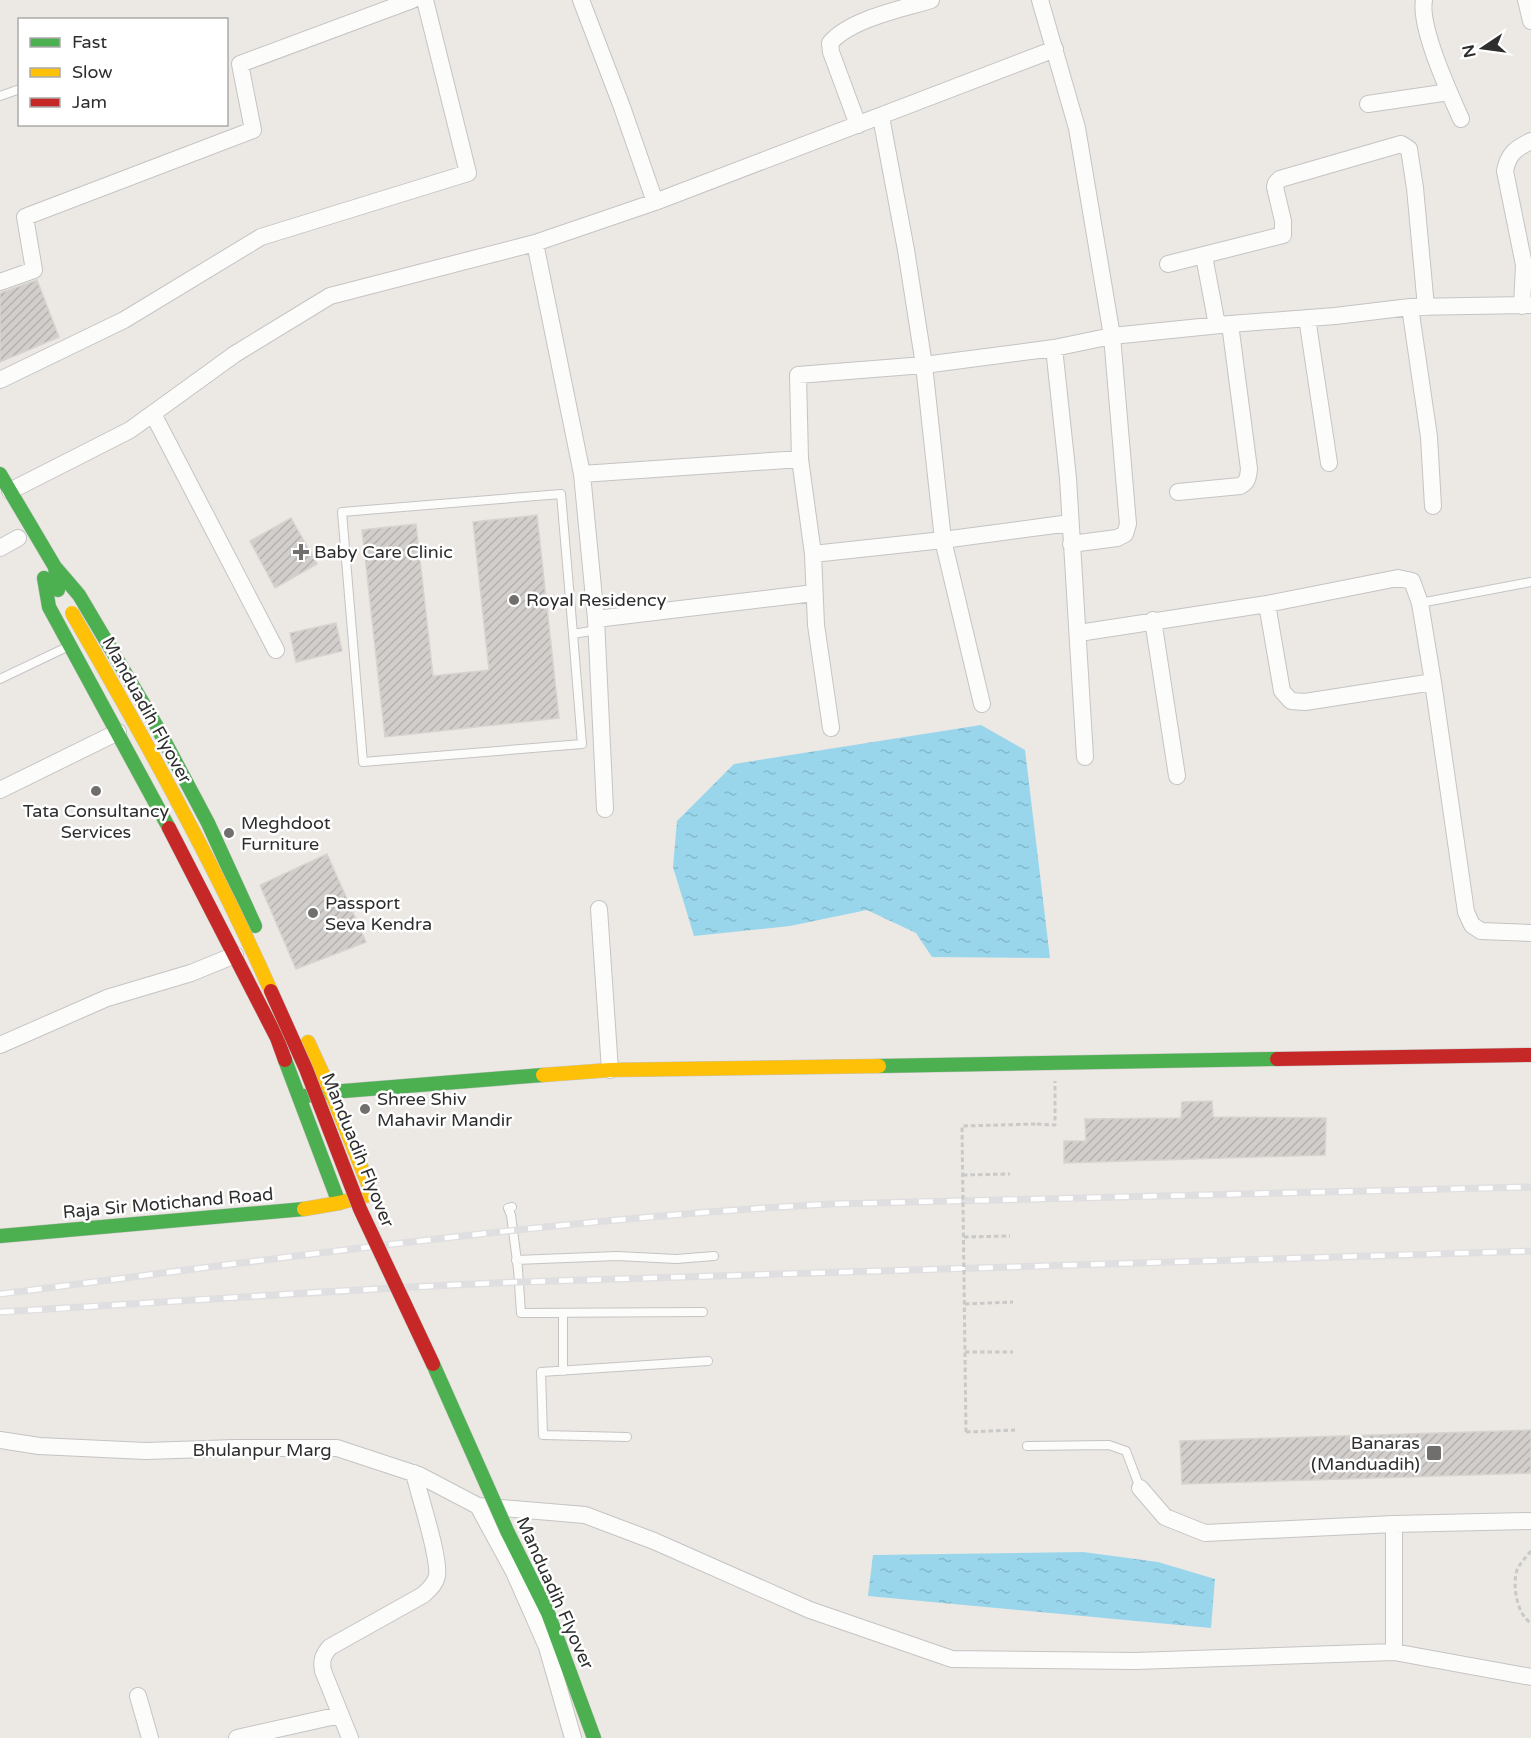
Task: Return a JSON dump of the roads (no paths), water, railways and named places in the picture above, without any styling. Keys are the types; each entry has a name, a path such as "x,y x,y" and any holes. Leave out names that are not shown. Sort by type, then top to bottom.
{"street":[{"path":"0,282 34,270 25,217 253,130 240,64 412,0"},
{"path":"0,380 124,320 261,237 468,173 425,0"},
{"path":"581,0 655,202"},
{"path":"858,125 831,52 830,42 839,33 866,21 931,0"},
{"path":"1040,0 1077,128 1112,336 1128,524 1125,534 1117,538 1071,544"},
{"path":"1425,0 1423,6 1428,32 1461,119"},
{"path":"1526,0 1531,21"},
{"path":"10,490 130,430 235,354 330,296 535,243 655,202 1055,49"},
{"path":"1368,104 1449,92"},
{"path":"880,117 906,250 924,365 943,540 982,704"},
{"path":"831,729 814,592 813,554 800,459 798,375 924,365 1054,348 1112,336 1223,324 1418,307 1527,305 1527,265 1505,171 1507,160 1514,149 1531,141"},
{"path":"1168,264 1283,235 1283,222 1275,187 1280,179 1396,145 1405,146 1408,149 1415,188 1418,307 1433,506"},
{"path":"535,243 582,474 596,625 605,809"},
{"path":"1178,492 1240,486 1248,479 1249,469 1223,324 1204,256"},
{"path":"1308,318 1329,463"},
{"path":"1054,348 1068,478 1085,757"},
{"path":"153,414 276,650"},
{"path":"582,474 800,459"},
{"path":"0,474 55,567 80,595 172,754 208,823 331,1092"},
{"path":"0,548 22,545 9,522"},
{"path":"813,554 1070,523"},
{"name":"Manduadih Flyover","path":"55,567 58,590"},
{"name":"Manduadih Flyover","path":"69,646 49,607 41,574 58,590 136,723 248,939 306,1069 360,1209 457,1414 508,1533 548,1613 594,1738"},
{"path":"1079,633 1267,604 1398,578 1412,581 1420,603 1433,682 1466,912 1472,925 1481,932 1531,933"},
{"path":"596,625 814,592"},
{"path":"1267,604 1282,691 1291,701 1305,702 1433,682"},
{"path":"1153,620 1177,776"},
{"path":"69,646 118,732 277,1038 339,1203"},
{"path":"0,790 118,732"},
{"path":"599,909 610,1070"},
{"path":"0,1045 107,998 191,973 235,955"},
{"path":"299,1097 331,1092 610,1070 1531,1055"},
{"name":"Raja Sir Motichand Road","path":"0,1236 300,1210 339,1203 373,1193 331,1092"},
{"name":"Bhulanpur Marg","path":"0,1440 39,1446 146,1451 337,1448 414,1473 478,1506"},
{"path":"350,1738 323,1671 324,1653 330,1647 423,1594 434,1585 437,1575 436,1560 414,1473"},
{"path":"1140,1488 1165,1517 1205,1533 1394,1524 1531,1521"},
{"path":"478,1506 585,1515 654,1541 810,1610 952,1659 1136,1661 1394,1652 1531,1677"},
{"path":"478,1506 514,1572 547,1647 573,1738"},
{"path":"1394,1524 1394,1652"},
{"path":"138,1696 150,1738"},
{"path":"237,1738 340,1715"}],"lane":[{"path":"0,96 18,90"},
{"path":"561,494 573,634 582,744 363,762 342,512 561,494"},
{"path":"1420,603 1531,582"},
{"path":"573,634 596,625"},
{"path":"0,680 69,646"},
{"path":"512,1207 508,1208 511,1215 521,1313 703,1312"},
{"path":"516,1260 617,1256 676,1259 714,1256"},
{"path":"563,1313 563,1371"},
{"path":"627,1437 543,1435 542,1372 708,1361"},
{"path":"1027,1446 1110,1445 1126,1451 1140,1488"}],"water":[{"path":"981,725 1025,750 1050,958 932,957 916,933 867,910 790,926 694,936 673,867 677,821 734,764"},
{"path":"1083,1552 1158,1562 1215,1579 1211,1628 868,1596 873,1555"}],"railway":[{"path":"0,1294 519,1230 727,1211 831,1204 1531,1187"},
{"path":"0,1312 519,1282 1531,1251"}],"place":[{"name":"Baby Care Clinic","path":"301,552"},
{"name":"Royal Residency","path":"514,600"},
{"name":"Tata Consultancy Services","path":"96,791"},
{"name":"Meghdoot Furniture","path":"229,833"},
{"name":"Passport Seva Kendra","path":"313,913"},
{"name":"Shree Shiv Mahavir Mandir","path":"365,1109"},
{"name":"Banaras (Manduadih)","path":"1434,1453"}]}
